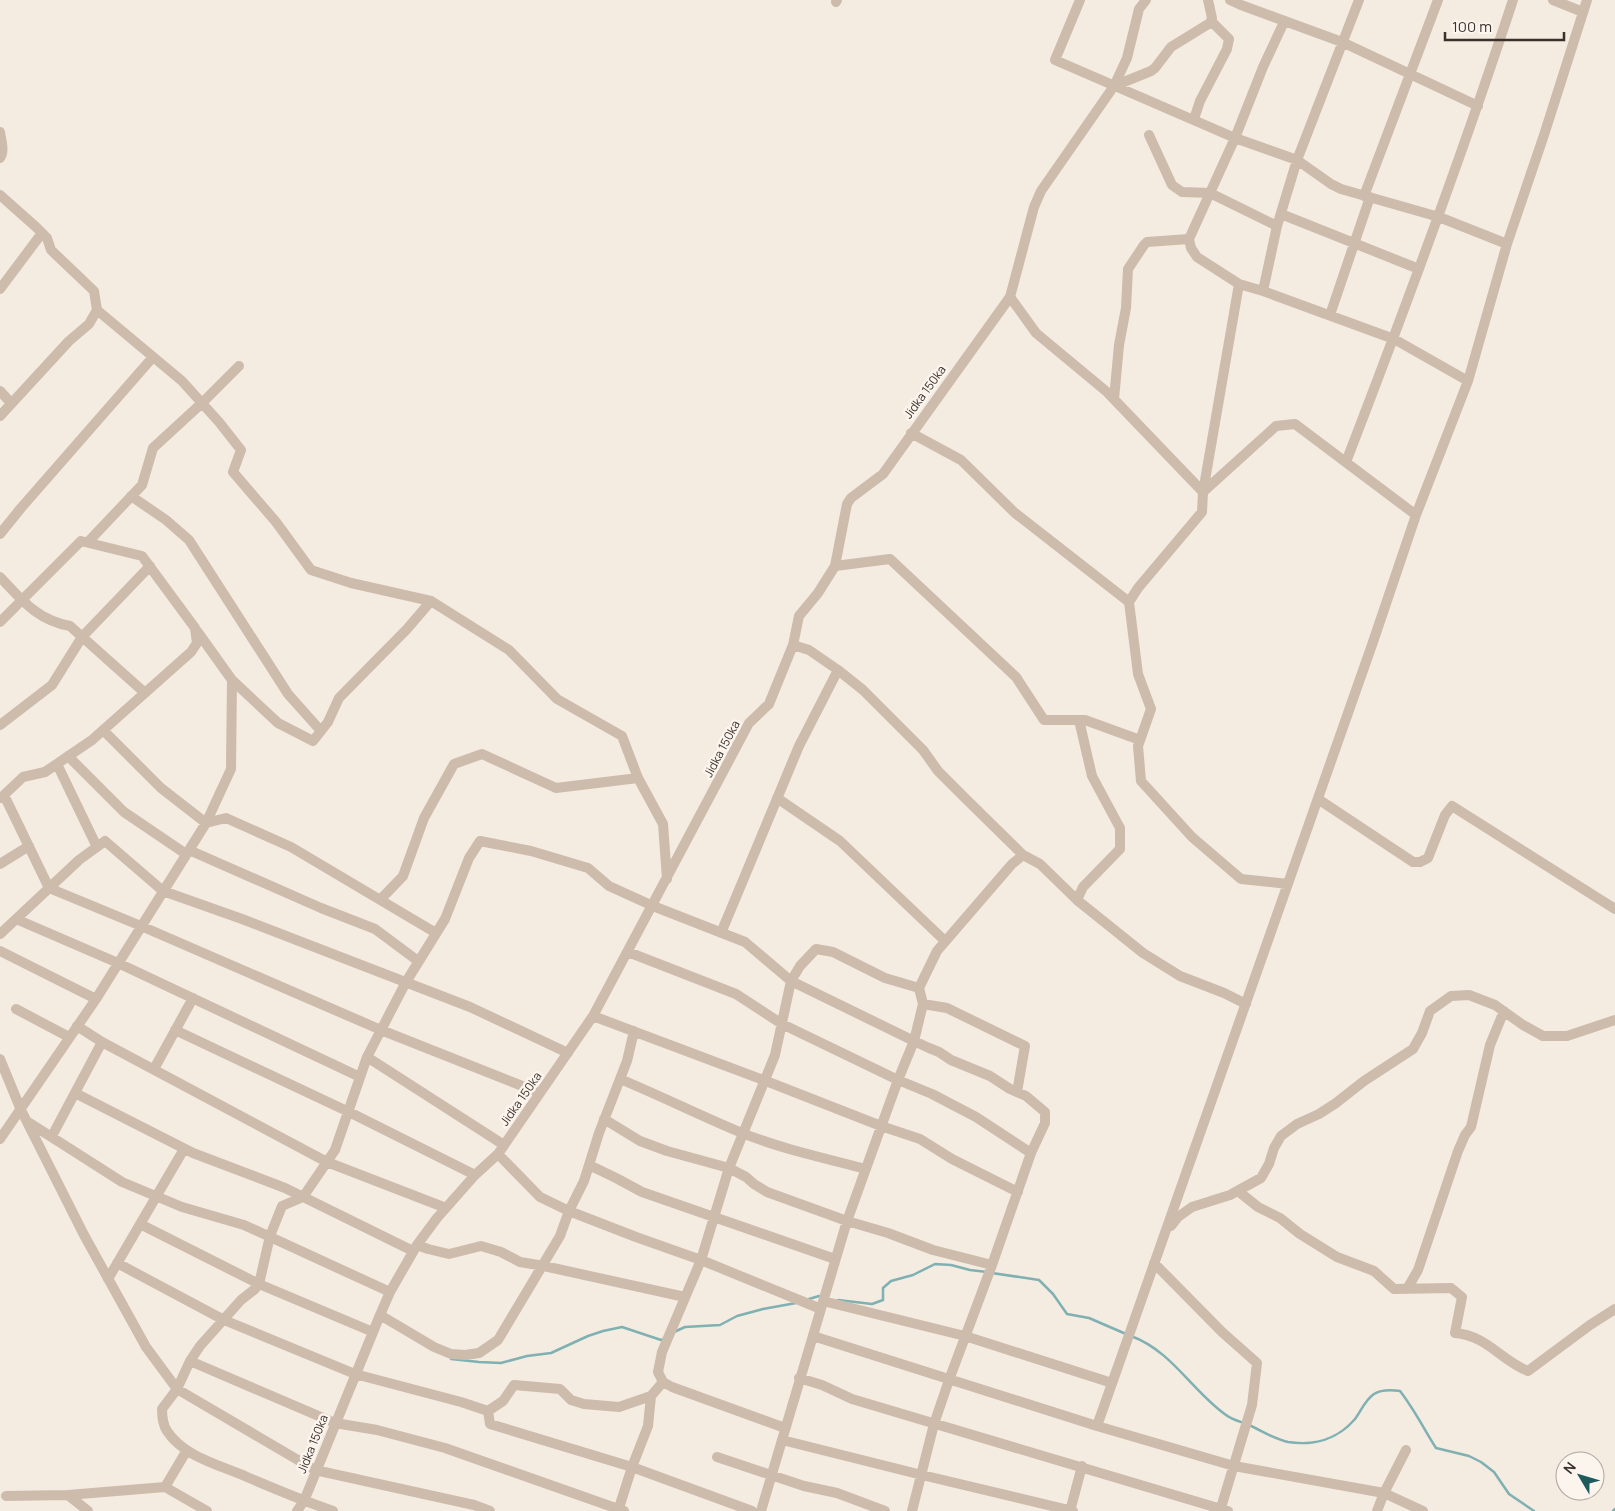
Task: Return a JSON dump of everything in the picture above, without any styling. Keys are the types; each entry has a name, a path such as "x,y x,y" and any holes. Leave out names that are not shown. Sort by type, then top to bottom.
{"street":[{"path":"1080,0 1055,60 1235,138 1297,160 1341,189 1439,217 1507,244"},
{"name":"Jidka 150ka","path":"298,1511 304,1501 334,1423 390,1292 415,1248 446,1208 501,1149 594,1016 749,724 769,704 793,645 799,616 818,593 835,566 847,504 851,498 880,477 1010,298 1040,191 1114,86 1128,58 1139,9 1146,0"},
{"path":"1194,119 1200,101 1227,49 1229,39 1211,21 1208,0"},
{"path":"1230,0 1284,22 1342,42 1478,106"},
{"path":"1263,291 1277,226 1297,160 1359,0"},
{"path":"1330,315 1354,244 1367,196 1438,0"},
{"path":"1346,462 1439,217 1513,0"},
{"path":"1553,0 1583,12"},
{"path":"1097,1426 1318,800 1416,515 1468,380 1507,244 1587,0"},
{"path":"1114,86 1151,71 1171,47 1211,21"},
{"path":"1284,22 1263,67 1235,138 1188,239 1191,248 1197,257 1239,284 1394,339 1468,380"},
{"path":"0,132 2,155 0,158"},
{"path":"1149,135 1172,185 1182,192 1210,193 1277,226"},
{"path":"0,194 47,238 51,250 94,291 97,310 89,324 69,341 0,416"},
{"path":"1281,214 1419,269"},
{"path":"0,289 42,233"},
{"path":"1114,399 1126,308 1128,269 1147,242 1188,239"},
{"path":"1239,284 1203,492 1202,512 1138,588 1129,602 1138,674 1151,709 1138,746 1142,781 1192,837 1241,879 1288,884"},
{"path":"1010,298 1036,333 1114,399 1203,492"},
{"path":"97,310 182,381 219,422 241,450 233,472 276,522 311,570 352,583 431,601 509,650 557,698 622,736 638,778 663,824 667,880"},
{"path":"0,534 153,357"},
{"path":"88,542 142,485 153,448 239,366"},
{"path":"0,391 11,402"},
{"path":"1203,492 1276,426 1295,424 1416,515"},
{"path":"911,433 961,460 1015,513 1129,602"},
{"path":"131,496 166,520 189,540 288,694 321,731"},
{"path":"0,622 81,541 142,556 232,680 278,723 313,741 328,722 338,698 407,629 431,601"},
{"path":"835,566 890,560 1016,677 1044,720 1085,720 1140,740"},
{"path":"0,725 52,685 82,637 150,566"},
{"path":"0,577 36,614 59,624 70,626 145,693"},
{"path":"194,628 197,642 192,652 92,740 45,772 22,777 2,796 49,888 142,926 381,1030 540,1093"},
{"path":"793,645 809,650 838,670 862,690 1023,856 1040,864 1077,900 1143,953 1180,976 1224,993 1246,1004"},
{"path":"721,933 799,746 838,670"},
{"path":"0,1139 96,999 206,823 231,769 232,680"},
{"path":"1077,900 1083,887 1120,849 1120,828 1092,776 1079,720"},
{"path":"103,730 161,788 206,823"},
{"path":"380,900 403,876 424,818 454,764 482,754 556,788 638,778"},
{"path":"68,756 124,812 188,852 375,929 418,961"},
{"path":"57,764 98,847"},
{"path":"778,798 840,841 945,941"},
{"path":"1318,800 1412,862 1420,862 1428,858 1445,815 1452,806 1615,909"},
{"path":"206,823 226,818 291,847 436,933"},
{"path":"333,1511 205,1461 179,1444 166,1431 162,1420 162,1409 176,1389 200,1346 241,1300 259,1284 270,1236 282,1206 303,1197 336,1150 368,1057 406,982 444,919 469,858 480,841 531,851 588,868 609,886 653,906 745,942 791,981 939,1052 951,1060 990,1076 1026,1096 1045,1112 1045,1123 1031,1153 934,1424 912,1511"},
{"path":"0,934 79,860 105,842 163,892 242,919 470,1007 568,1053"},
{"path":"0,864 29,846"},
{"path":"761,1511 847,1221 914,1041 923,1004 919,988 937,951 1012,864 1023,856"},
{"path":"16,919 118,963 360,1077"},
{"path":"785,1428 672,1387 663,1382 658,1372 662,1352 701,1260 729,1168 775,1055 791,981 800,966 816,949 833,952 884,978 919,988"},
{"path":"0,952 96,999"},
{"path":"628,952 736,994 782,1024 898,1080 932,1094 976,1117 1031,1153"},
{"path":"1164,1237 1178,1217 1192,1207 1230,1195 1261,1178 1281,1136 1297,1124 1319,1114 1336,1103 1364,1081 1413,1049 1422,1033 1430,1011 1451,996 1469,995 1495,1005 1523,1025 1543,1036 1567,1036 1615,1020"},
{"path":"154,1069 193,998"},
{"path":"923,1004 947,1008 1025,1046 1017,1092"},
{"path":"16,1009 69,1037"},
{"path":"1407,1290 1418,1270 1458,1151 1471,1127 1490,1045 1504,1011"},
{"path":"594,1016 766,1080 881,1126 920,1139 952,1159 1018,1192"},
{"path":"77,1026 102,1042 327,1162 446,1208"},
{"path":"175,1030 475,1175"},
{"path":"380,1315 434,1347 451,1354 479,1353 498,1340 544,1266 560,1236 569,1211 584,1181 604,1119 627,1061 634,1031"},
{"path":"52,1136 102,1042"},
{"path":"368,1057 501,1149 540,1197 569,1211 822,1305 965,1336 1112,1383"},
{"path":"0,1059 21,1110 84,1235 146,1347 176,1389 315,1470 490,1511"},
{"path":"620,1079 743,1133 794,1150 866,1169"},
{"path":"75,1093 184,1148 285,1188 415,1248 449,1254 480,1246 501,1252 520,1262 685,1297"},
{"path":"604,1119 640,1141 666,1151 729,1168 767,1192 933,1250 992,1265"},
{"path":"27,1121 122,1182 182,1207 244,1225 390,1292"},
{"path":"108,1278 184,1148"},
{"path":"589,1165 642,1192 836,1259"},
{"path":"1238,1191 1258,1207 1280,1218 1300,1234 1337,1257 1374,1271 1394,1289 1451,1288 1462,1297 1455,1333 1467,1334 1489,1345 1518,1367 1528,1372 1590,1325 1615,1309"},
{"path":"140,1224 259,1284 373,1332"},
{"path":"117,1263 224,1320 355,1374 488,1411"},
{"path":"799,1378 822,1385 852,1399 1082,1466 1223,1510 1252,1405 1256,1364 1154,1264"},
{"path":"813,1336 1097,1426 1234,1466 1384,1493 1423,1511"},
{"path":"190,1361 334,1423 377,1430 445,1448 620,1510 632,1467 648,1426 651,1396"},
{"path":"488,1411 503,1401 514,1385 560,1388 571,1400 584,1404 619,1407 651,1396 663,1382"},
{"path":"488,1411 490,1424 632,1467 752,1511"},
{"path":"782,1440 1071,1511 1082,1466"},
{"path":"166,1487 187,1450"},
{"path":"1377,1511 1406,1450"},
{"path":"717,1457 804,1486 837,1493 885,1511"},
{"path":"6,1496 68,1495 166,1487 207,1511"},
{"path":"68,1495 88,1511"}],"waterway":[{"path":"838,1300 872,1304 883,1300 883,1288 891,1281 913,1275 935,1264 987,1272"},
{"path":"992,1273 1039,1280 1053,1294 1067,1314 1089,1318 1126,1334"},
{"path":"809,1299 822,1297"},
{"path":"674,1332 685,1327 720,1325 737,1316 796,1303"},
{"path":"451,1359 501,1363 527,1356 551,1353 588,1336 622,1327 661,1340 663,1339"},
{"path":"1131,1336 1158,1351 1226,1415 1244,1423"},
{"path":"1249,1425 1288,1442 1307,1443 1325,1440 1348,1426 1368,1399 1377,1392 1400,1391 1436,1448 1469,1456 1481,1462 1494,1472 1509,1494 1534,1511"}]}
